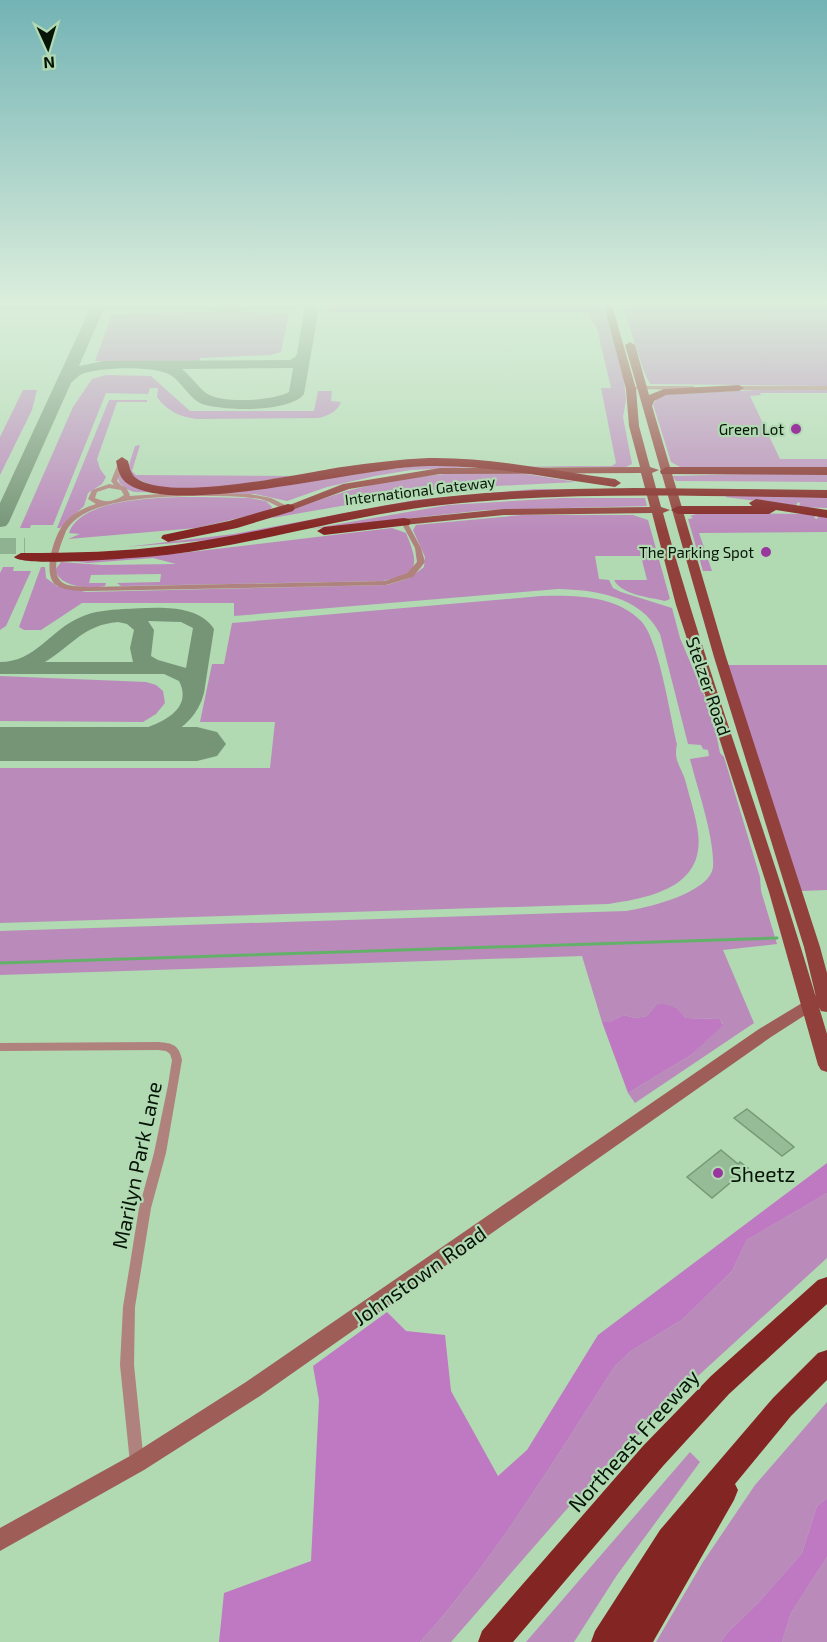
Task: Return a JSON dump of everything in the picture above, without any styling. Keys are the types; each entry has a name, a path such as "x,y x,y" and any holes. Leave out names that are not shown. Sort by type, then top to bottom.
{"highway":[{"path":"122,460 127,476 135,483 170,491 254,487 404,464 476,464 629,489"},
{"path":"666,471 827,471"},
{"name":"International Gateway","path":"827,486 690,491 662,493 629,489 513,496 422,504 325,519 197,546 105,556 23,551 232,530 377,501 438,492 531,486 629,489 690,491 827,494"},
{"path":"690,491 827,512"},
{"path":"168,538 243,522 288,508"},
{"path":"678,510 827,512"},
{"path":"197,546 404,522"},
{"name":"Northeast Freeway","path":"493,1642 653,1456 720,1385 827,1288"},
{"path":"606,1642 670,1540 782,1407 827,1362"},
{"path":"636,1642 694,1539 757,1436"}],"main road":[{"name":"Stelzer Road","path":"634,379 648,405 720,657 812,947 826,999"},
{"name":"Stelzer Road","path":"635,379 637,388 634,426 687,624 731,748 777,892 827,1065"},
{"path":"648,405 650,399 664,392 739,388"},
{"path":"288,508 347,486 429,472 465,470 666,471"},
{"path":"404,522 504,512 678,510"},
{"name":"Johnstown Road","path":"0,1540 137,1463 261,1384 808,1005 826,999"}],"street":[{"path":"637,388 827,388"},
{"path":"122,460 114,481 127,492 157,496"},
{"path":"120,487 99,488 91,493 90,503 65,527 51,566 52,576 57,581 78,589 386,583 410,575 421,562 418,549 404,522"},
{"path":"121,500 128,495 127,492"},
{"path":"77,517 107,503 157,496 258,497 288,508"},
{"path":"90,497 98,502 107,503"},
{"name":"Marilyn Park Lane","path":"0,1047 158,1046 168,1047 176,1052 177,1060 169,1108 145,1208 129,1307 128,1365 137,1463"}],"shaded area":[{"path":"92,379 154,379 190,411 314,411 318,391 332,391 331,401 341,402 332,413 317,418 197,419 185,417 170,410 157,397 158,388 150,388 148,394 106,393 53,525 31,525 30,528 20,528 73,407"},
{"path":"609,379 624,379 626,400 623,417 632,464 624,468 515,466 612,466 616,463 601,388 611,388"},
{"path":"827,379 827,386 651,384 648,380"},
{"path":"23,390 37,390 32,410 0,475 0,437"},
{"path":"758,390 827,390 827,393 760,393 761,395 750,396 780,459 827,459 827,468 680,467 671,462 653,404 660,395"},
{"path":"109,400 147,400 147,402 117,402 97,459 106,477 102,484 88,493 84,506 60,528 57,528"},
{"path":"140,445 132,471 136,475 292,476 220,488 159,488 132,477 128,468 135,446"},
{"path":"427,465 476,467 411,470 375,476 327,487 287,501 255,494 185,493"},
{"path":"121,473 128,481 183,493 134,492 121,484 118,475"},
{"path":"457,473 520,473 576,482 439,489 272,518 286,511 365,487"},
{"path":"827,473 827,482 676,481 672,476"},
{"path":"534,489 638,489 501,493 210,540 126,547 234,534 415,500"},
{"path":"827,496 827,508 799,507 798,502 796,506 725,497"},
{"path":"179,497 249,498 266,501 272,507 269,511 196,528 68,539 80,534 69,533 79,519 98,509 122,502"},
{"path":"561,498 645,498 647,506 486,510 310,529 448,505"},
{"path":"699,513 810,514 816,515 814,518 817,519 819,515 827,516 827,532 699,533 712,571 703,571 688,519"},
{"path":"522,515 633,515 648,520 670,599 665,601 636,595 623,589 614,580 647,580 641,556 595,556 599,579 609,580 613,588 621,592 672,608 680,638 712,714 720,753 724,757 760,877 761,891 777,944 723,950 754,1023 635,1103 628,1093 691,1055 723,1024 720,1019 686,1018 677,1008 656,1005 647,1016 636,1018 623,1015 610,1022 602,1022 582,956 0,975 0,931 626,911 676,898 701,884 709,876 713,867 713,855 690,759 709,756 708,750 703,749 701,745 688,744 660,634 652,621 641,611 616,598 587,591 558,589 234,616 234,603 82,603 41,630 24,630 19,627 41,567 45,567 46,578 57,586 86,592 387,585 410,578 424,567 425,557 413,530 416,525"},
{"path":"392,528 406,533 413,553 413,566 404,575 383,581 121,586 117,583 160,582 161,574 91,575 89,583 106,583 105,586 91,587 69,584 58,576 55,570 61,562 102,565 176,564 153,558 88,563 73,561 182,553"},
{"path":"3,567 14,567 13,571 31,571 6,626 0,630 0,573"},
{"path":"541,596 594,598 619,606 631,612 641,621 653,644 677,744 677,760 686,783 698,833 698,852 693,866 671,887 640,898 608,904 0,923 0,768 270,768 275,722 200,722 212,664 224,664 232,623"},
{"path":"727,665 827,665 827,890 801,891"},
{"path":"0,676 146,682 156,685 163,691 165,703 156,714 143,722 0,721"},
{"path":"663,1004 677,1008 686,1018 720,1019 723,1025 691,1055 628,1093 602,1022 610,1022 623,1015 636,1018 647,1016 656,1005"},
{"path":"827,1163 827,1193 747,1240 732,1271 683,1319 631,1351 615,1366 499,1543 448,1610 420,1642 219,1642 224,1593 311,1561 319,1400 313,1366 387,1312 406,1331 445,1335 451,1391 498,1476 527,1450 598,1335"},
{"path":"827,1193 827,1258 675,1397 566,1510 451,1642 420,1642 448,1610 499,1543 615,1366 631,1351 683,1319 732,1271 747,1240"},
{"path":"827,1402 827,1498 817,1506 802,1553 721,1642 656,1642 703,1562 755,1485"},
{"path":"690,1452 700,1462 617,1575 574,1642 526,1642"},
{"path":"827,1498 827,1557 791,1613 782,1642 721,1642 802,1553 817,1506"},
{"path":"827,1557 827,1642 782,1642 791,1613"}],"building":[{"name":"Sheetz","path":"747,1109 794,1147 782,1156 734,1118"},
{"name":"Sheetz","path":"721,1150 738,1164 740,1162 748,1168 712,1198 687,1177"}],"waterway":[{"path":"0,963 777,938"}],"taxiway":[{"path":"0,522 65,379"},
{"path":"183,379 207,400 253,404 289,398 296,394 299,379"},
{"path":"23,664 49,650 79,626 97,618 139,615 181,616 197,621 204,629 193,689"},
{"path":"119,616 127,617 140,624 144,630 140,648 141,658 152,666 162,667"},
{"path":"0,668 164,668 178,671 187,677 192,685 191,703 178,720 161,731 147,736 110,744"}],"runway":[{"path":"0,744 197,744"}],"tunnel":[{"path":"0,546 25,546"}],"place":[{"name":"Green Lot","path":"796,429"},
{"name":"The Parking Spot","path":"766,552"},
{"name":"Sheetz","path":"718,1173"}]}
